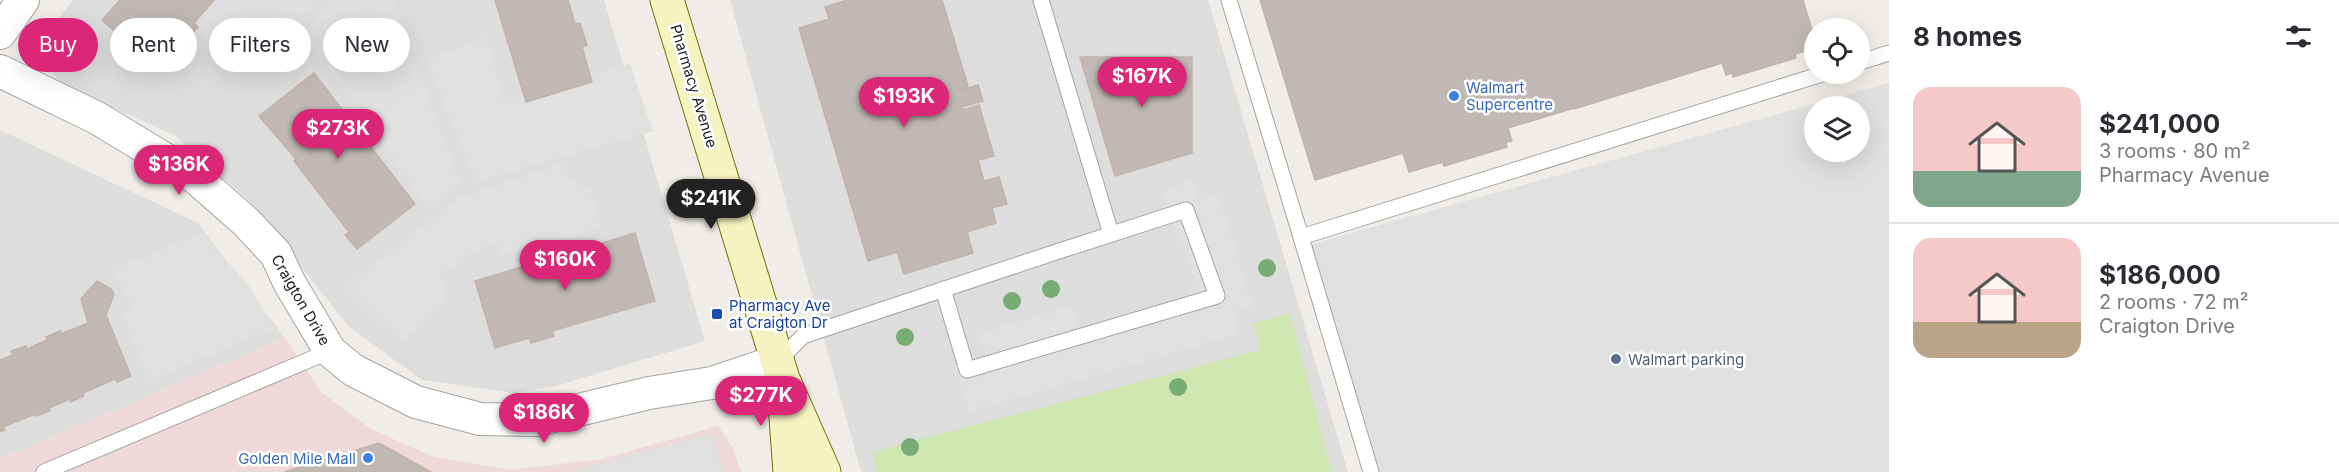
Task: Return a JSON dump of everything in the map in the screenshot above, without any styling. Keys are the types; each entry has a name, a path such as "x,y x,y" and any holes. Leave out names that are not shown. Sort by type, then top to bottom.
{"street":[{"path":"0,33 23,0"},
{"name":"Pharmacy Avenue","path":"667,0 780,370 824,472"},
{"name":"Craigton Drive","path":"0,71 97,118 196,178 246,222 276,254 289,282 330,351 353,370 416,402 480,419 537,420 649,393 780,370"},
{"name":"Pharmacy Avenue","path":"780,370 790,472"}],"lane":[{"path":"1041,0 1111,234"},
{"path":"1229,0 1371,472"},
{"path":"1870,59 1889,52"},
{"path":"1301,237 1804,80"},
{"path":"780,370 803,336 943,289 1186,210 1217,296 967,369 943,289"},
{"path":"44,472 330,351"}],"shaded area":[{"path":"73,0 604,0 705,341 556,386 514,393 422,380 348,326 248,200 176,136 63,85 52,72 98,72 98,18 59,18"},
{"path":"222,0 317,0 299,18 209,18 209,41 197,29 197,25"},
{"path":"337,0 393,0 400,18 323,18 323,62 311,45 311,24"},
{"path":"730,0 1208,0 1348,472 861,472"},
{"path":"485,36 504,99 630,64 653,131 476,182 427,61"},
{"path":"410,46 461,185 429,211 330,72 410,72"},
{"name":"Walmart parking","path":"1889,83 1889,472 1377,472 1308,245 1804,107 1804,162 1870,162 1870,96 1842,96"},
{"path":"0,130 198,223 285,338 0,459"},
{"path":"564,163 570,180 590,188 603,227 501,256 495,243 440,273 445,304 401,342 345,287 460,197"},
{"path":"1191,179 1199,199 1220,196 1253,307 1234,311 1236,335 969,412 954,366 987,358 979,333 1071,306 1079,329 1189,296 1194,278 1164,191"},
{"path":"202,233 250,287 274,328 149,381 122,313 133,308 114,269"},
{"path":"285,338 321,392 373,430 432,456 509,470 602,459 718,426 733,448 741,472 0,472 0,459"},
{"path":"711,433 725,472 569,472"}],"green space":[{"path":"1290,313 1332,472 877,472 872,452 1260,350 1253,323"}],"building":[{"path":"120,0 214,0 197,20 110,18 110,27 102,20"},
{"path":"495,0 568,0 575,24 580,23 587,45 582,47 592,82 526,102"},
{"path":"847,0 942,0 968,86 958,91 978,85 983,101 962,107 963,110 979,105 994,156 978,160 984,181 999,177 1007,204 992,208 996,223 967,232 973,253 904,274 897,252 868,261 799,28 829,19 825,7"},
{"name":"Walmart Supercentre","path":"1260,0 1803,0 1808,18 1804,18 1804,51 1795,54 1796,58 1733,77 1732,73 1726,75 1722,63 1508,128 1512,141 1506,142 1507,147 1444,166 1443,162 1409,172 1403,153 1315,180"},
{"path":"1080,57 1192,57 1192,153 1115,176"},
{"path":"314,73 415,204 357,249 345,235 349,232 294,161 296,159 259,116"},
{"path":"635,233 655,301 552,331 554,336 531,343 529,338 495,348 475,281"},
{"path":"97,281 111,289 114,294 106,315 131,376 117,382 115,379 83,393 84,396 71,402 70,399 49,408 50,411 36,416 35,414 3,427 5,430 0,432 0,360 13,355 11,351 26,346 27,349 60,331 61,334 88,323 81,299"},
{"name":"Golden Mile Mall","path":"379,443 431,472 284,472"}],"place":[{"name":"Walmart Supercentre","path":"1454,96"},
{"name":"Pharmacy Ave at Craigton Dr","path":"717,314"},
{"name":"Walmart parking","path":"1616,359"},
{"name":"Golden Mile Mall","path":"368,458"}]}
